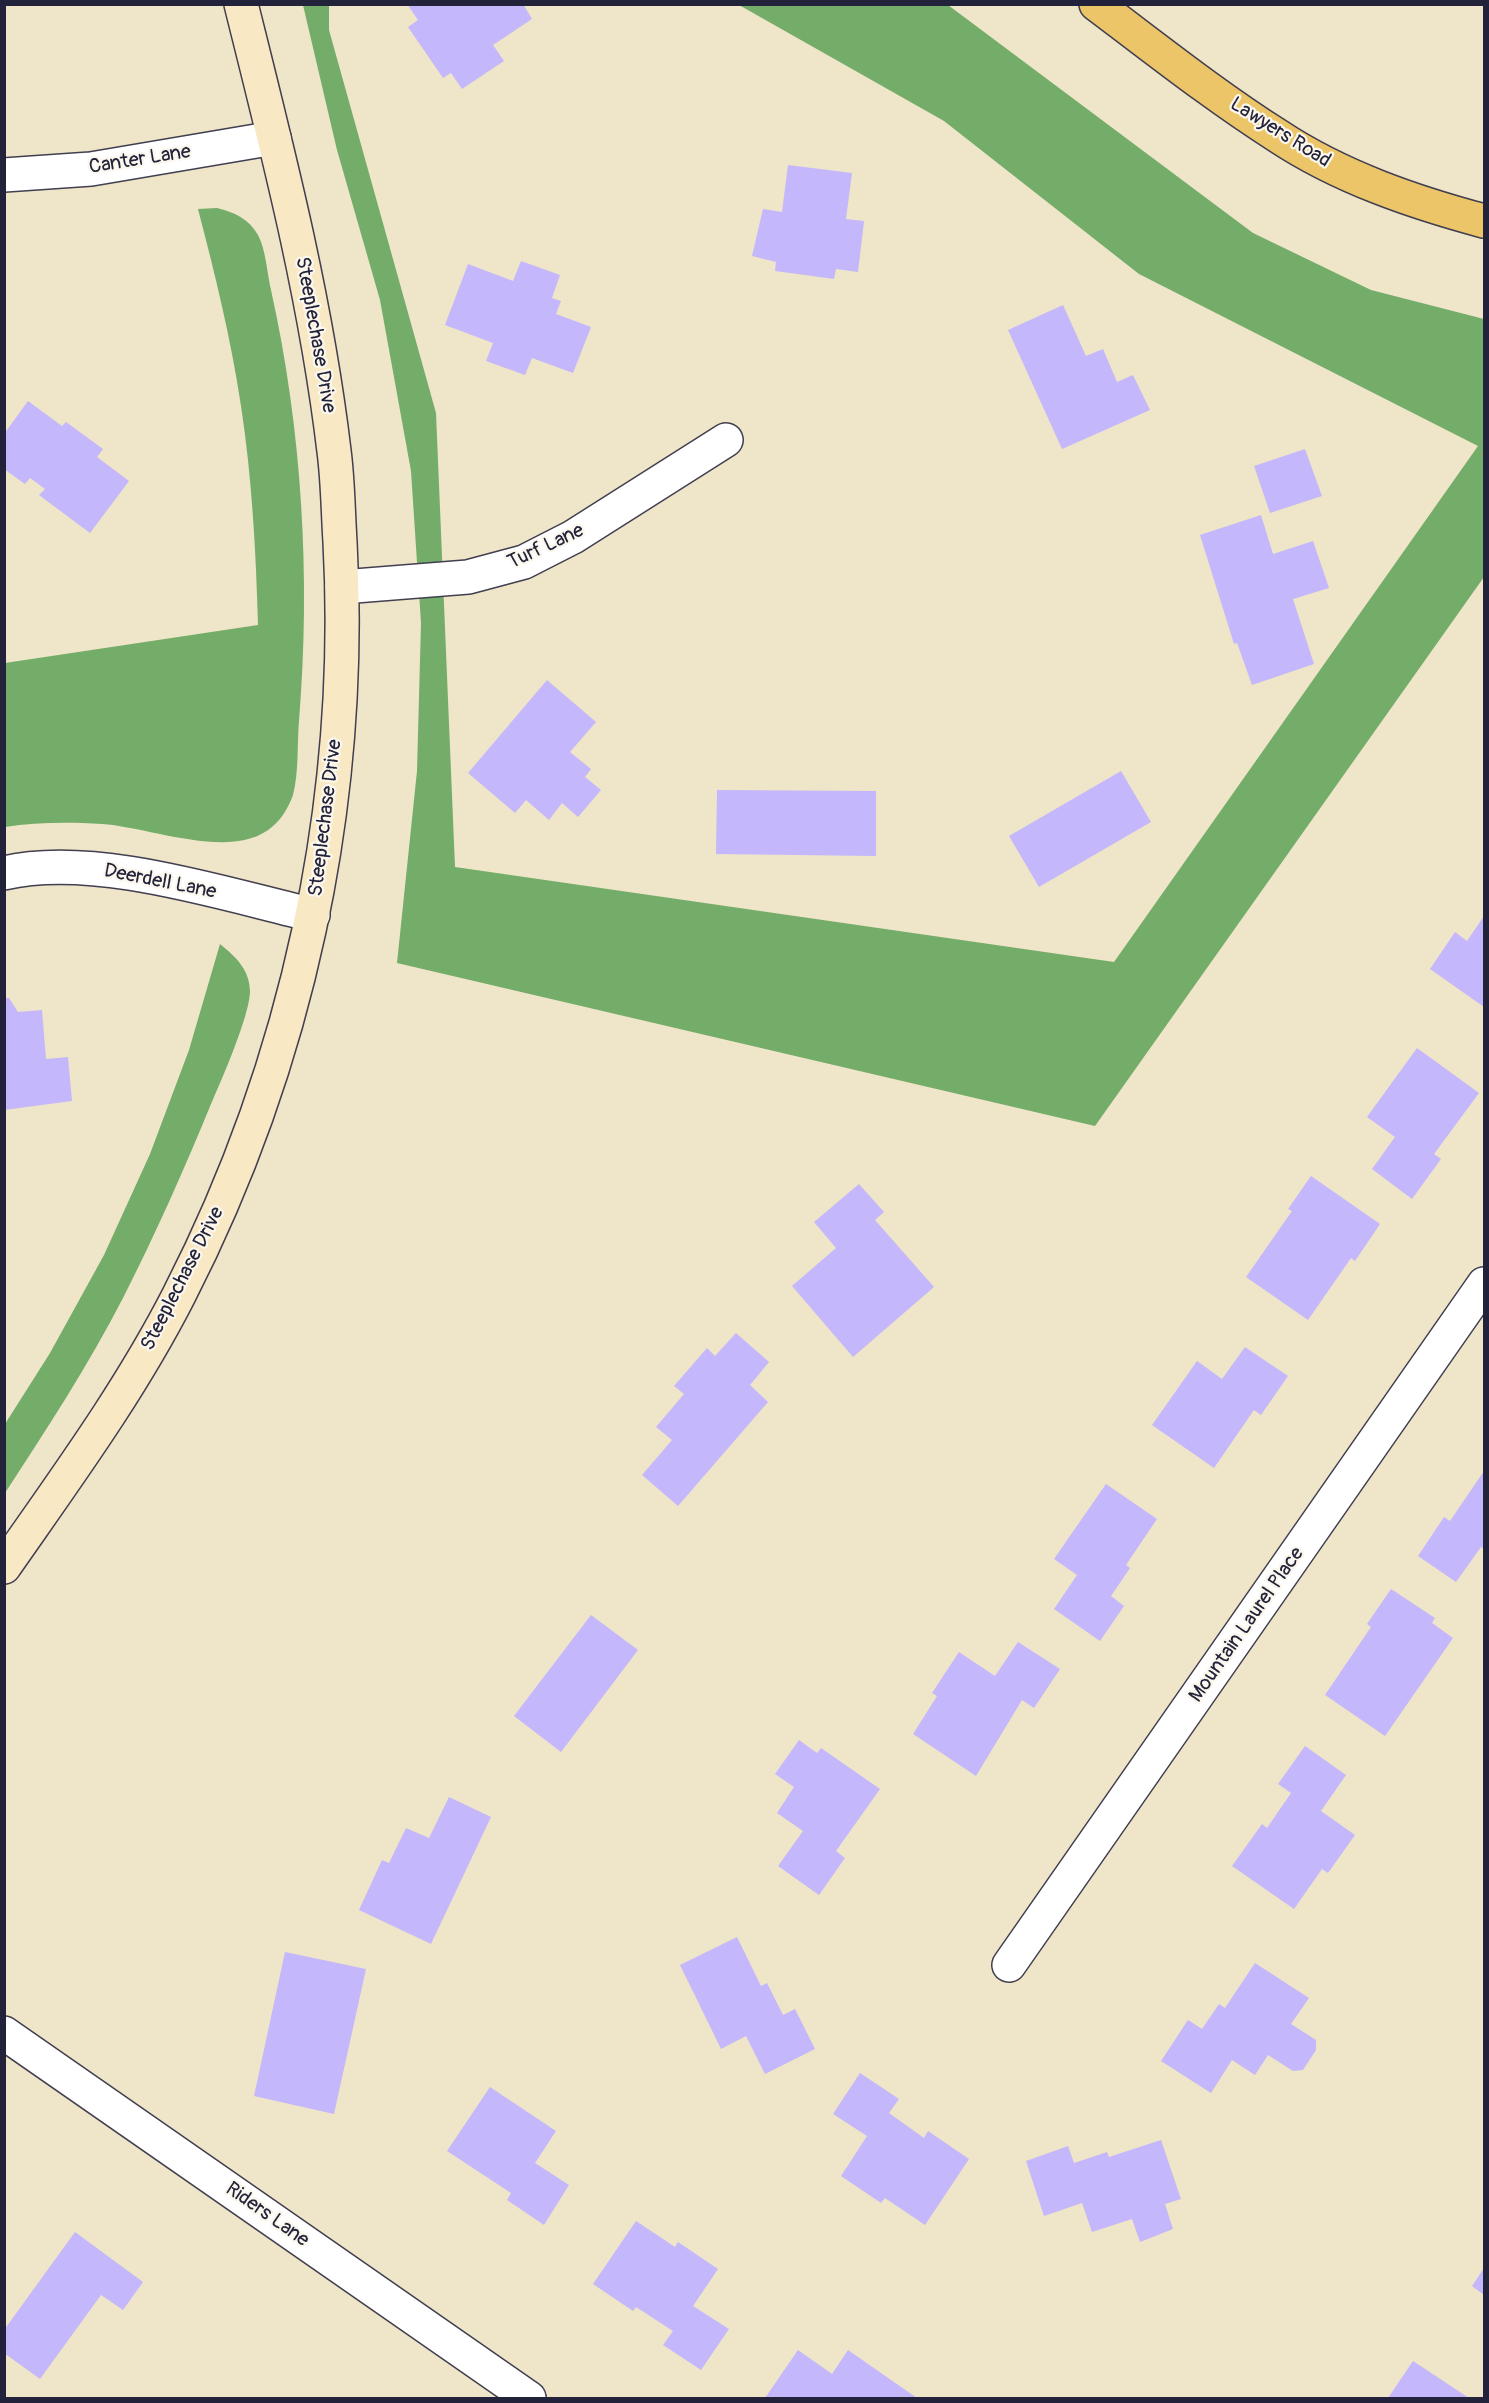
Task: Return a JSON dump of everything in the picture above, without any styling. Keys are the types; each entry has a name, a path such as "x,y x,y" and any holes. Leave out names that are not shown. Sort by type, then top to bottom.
{"main road":[{"name":"Lawyers Road","path":"1096,4 1279,137 1349,175 1425,205 1485,221"}],"street":[{"name":"Steeplechase Drive","path":"4,1567 115,1408 179,1295 246,1146 285,1029 313,915 333,795 342,670 342,587 335,456 316,322 242,4"},
{"name":"Canter Lane","path":"4,175 92,169 274,138"},
{"name":"Turf Lane","path":"342,587 468,577 524,562 573,537 726,440"},
{"name":"Deerdell Lane","path":"4,873 70,868 134,873 313,915"},
{"name":"Mountain Laurel Place","path":"1009,1965 1485,1284"},
{"name":"Riders Lane","path":"4,2033 529,2398"}],"green space":[{"path":"303,5 329,5 329,30 436,413 455,867 1114,962 1478,446 1139,274 944,121 739,5 948,5 1253,233 1371,290 1484,319 1484,577 1095,1126 397,963 417,771 421,623 411,471 380,300 337,150"},
{"path":"217,208 246,220 261,241 282,343 297,450 304,558 304,613 297,768 293,795 285,812 273,826 256,836 237,841 191,840 102,824 53,823 5,827 5,663 258,625 253,515 241,406 222,307 198,209"},
{"path":"220,944 245,971 250,992 245,1017 222,1079 180,1178 110,1323 51,1422 5,1493 5,1424 50,1353 104,1255 150,1154 189,1050"}],"building":[{"path":"407,4 523,4 532,19 493,45 504,61 462,89 451,73 443,78 408,27 418,20"},
{"path":"788,165 852,173 846,219 864,221 858,272 836,269 834,279 775,271 776,262 752,256 763,209 782,212"},
{"path":"521,261 560,275 552,298 561,301 556,314 591,327 573,373 532,358 525,375 486,361 493,343 445,325 468,264 513,281"},
{"path":"1063,305 1086,356 1103,349 1117,382 1133,375 1150,410 1062,449 1008,330"},
{"path":"28,401 62,426 66,422 103,449 97,457 129,481 90,533 39,495 45,489 30,478 25,484 4,469 4,434"},
{"path":"1305,449 1322,496 1270,513 1254,466"},
{"path":"1261,515 1273,554 1313,541 1329,588 1293,599 1314,664 1252,685 1237,643 1234,644 1200,535"},
{"path":"547,680 596,722 570,752 591,769 585,777 601,790 578,817 562,803 549,820 526,800 515,813 468,773"},
{"path":"1121,771 1151,822 1039,887 1009,836"},
{"path":"717,790 876,791 876,856 716,854"},
{"path":"1484,916 1484,1007 1430,969 1455,932 1467,941"},
{"path":"4,998 9,998 18,1012 42,1010 46,1059 68,1057 72,1101 4,1110"},
{"path":"1417,1048 1479,1093 1434,1154 1441,1159 1412,1199 1372,1169 1395,1137 1367,1117"},
{"path":"1311,1176 1380,1224 1355,1261 1351,1258 1308,1320 1246,1277 1292,1211 1288,1209"},
{"path":"859,1184 884,1212 875,1220 934,1287 853,1357 792,1286 836,1248 814,1222"},
{"path":"736,1333 769,1362 750,1385 768,1402 678,1506 642,1475 672,1440 656,1427 684,1394 674,1386 707,1348 715,1356"},
{"path":"1245,1347 1288,1376 1261,1415 1254,1410 1214,1468 1152,1425 1197,1361 1222,1379"},
{"path":"1484,1471 1484,1549 1481,1547 1456,1582 1418,1556 1444,1517 1450,1521"},
{"path":"1106,1484 1157,1519 1126,1565 1130,1568 1111,1596 1124,1606 1100,1641 1054,1609 1077,1575 1054,1559"},
{"path":"1391,1589 1435,1618 1432,1623 1453,1638 1385,1736 1325,1695 1371,1627 1367,1624"},
{"path":"591,1615 638,1650 561,1752 514,1716"},
{"path":"1018,1642 1060,1669 1034,1708 1022,1700 976,1776 913,1734 937,1696 932,1693 959,1652 995,1676"},
{"path":"799,1740 817,1753 821,1748 880,1789 836,1851 845,1858 819,1895 778,1866 803,1831 777,1813 794,1787 775,1774"},
{"path":"1305,1746 1346,1775 1321,1811 1355,1835 1328,1873 1322,1869 1294,1909 1232,1866 1262,1824 1267,1828 1291,1793 1278,1784"},
{"path":"449,1797 491,1817 431,1944 359,1910 382,1860 389,1863 406,1828 429,1838"},
{"path":"737,1937 761,1986 767,1983 783,2015 795,2009 815,2049 765,2074 746,2036 721,2049 680,1965"},
{"path":"285,1952 366,1969 334,2114 254,2096"},
{"path":"1255,1963 1309,1998 1291,2024 1316,2040 1316,2050 1303,2070 1293,2071 1268,2055 1255,2075 1232,2060 1211,2093 1161,2061 1188,2020 1202,2029 1219,2004 1225,2008"},
{"path":"860,2073 899,2099 889,2113 924,2138 928,2131 969,2159 925,2225 885,2198 881,2203 841,2176 867,2136 833,2114"},
{"path":"490,2087 556,2131 535,2163 569,2185 544,2225 507,2200 511,2193 447,2151"},
{"path":"1161,2140 1181,2199 1165,2204 1173,2229 1140,2242 1132,2219 1092,2232 1082,2203 1044,2216 1026,2161 1068,2146 1074,2163 1107,2152 1109,2157"},
{"path":"636,2221 675,2247 678,2242 718,2269 693,2306 729,2329 701,2370 663,2345 673,2331 636,2307 633,2311 593,2284"},
{"path":"75,2232 143,2282 123,2310 101,2295 40,2379 4,2353 4,2330"},
{"path":"1484,2268 1484,2295 1472,2286"},
{"path":"798,2350 832,2374 848,2350 917,2398 765,2398"},
{"path":"1413,2361 1469,2398 1388,2398"}]}
